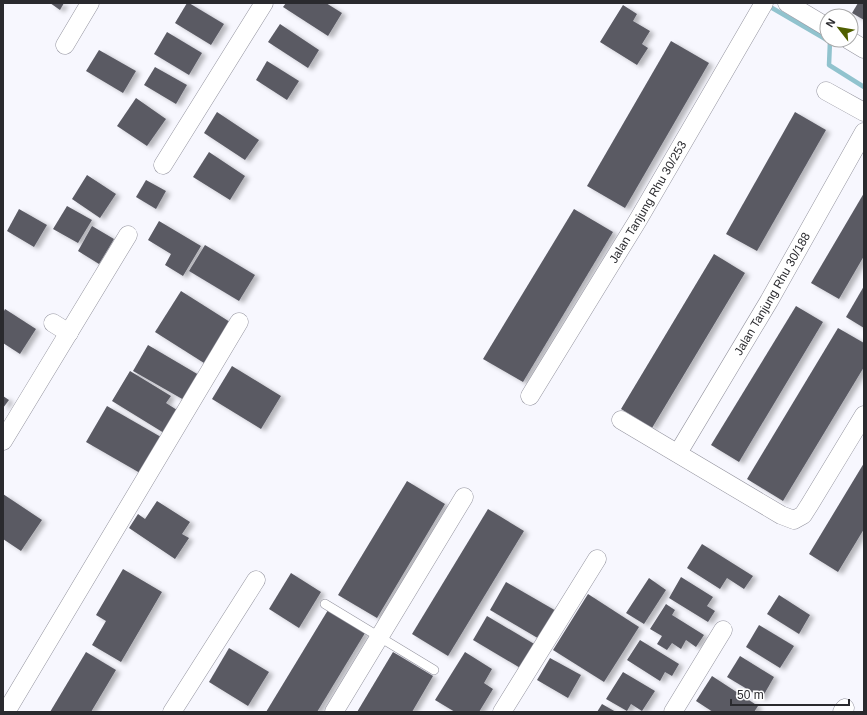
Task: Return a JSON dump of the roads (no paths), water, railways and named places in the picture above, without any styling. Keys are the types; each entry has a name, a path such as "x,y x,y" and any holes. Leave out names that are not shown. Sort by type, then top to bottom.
{"street":[{"path":"65,45 90,3"},
{"path":"163,165 264,3"},
{"path":"787,3 819,22"},
{"name":"Jalan Tanjung Rhu 30/253","path":"530,396 638,220 763,5"},
{"path":"826,91 864,112"},
{"name":"Jalan Tanjung Rhu 30/188","path":"678,453 770,301 864,132"},
{"path":"3,442 128,235"},
{"path":"8,709 239,322"},
{"path":"53,323 69,333"},
{"path":"621,420 781,515 794,520 802,515 810,504 864,416"},
{"path":"334,712 464,497"},
{"path":"502,712 597,559"},
{"path":"172,712 256,580"},
{"path":"673,712 723,630"}],"lane":[{"path":"325,604 434,670"}],"waterway":[{"path":"767,5 819,35"},
{"path":"830,48 829,65 864,87"}]}
